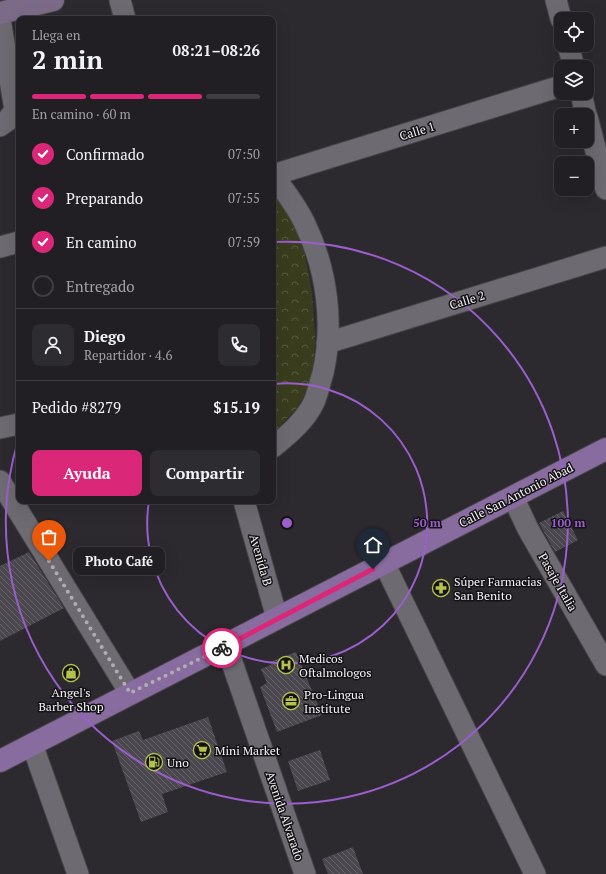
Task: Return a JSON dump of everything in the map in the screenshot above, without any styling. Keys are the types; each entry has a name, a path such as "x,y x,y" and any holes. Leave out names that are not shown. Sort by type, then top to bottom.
{"main road":[{"name":"Calle San Antonio Abad","path":"0,761 130,693 226,646 277,618 606,449"}],"street":[{"path":"0,12 53,0"},
{"path":"120,0 124,16"},
{"path":"556,0 559,12"},
{"path":"0,19 15,110 7,121 0,126"},
{"name":"Calle 1","path":"276,175 554,88"},
{"path":"594,137 603,163 606,189"},
{"path":"276,180 305,223 314,244 321,268 328,305 328,342 321,381 314,402 302,419 286,436 276,444"},
{"path":"0,247 16,243"},
{"name":"Calle 2","path":"328,342 606,257"},
{"path":"0,428 16,425"},
{"path":"0,481 130,693"},
{"name":"Pasaje Italia","path":"513,497 528,529 606,665"},
{"name":"Avenida B","path":"245,504 277,618"},
{"path":"384,563 535,874"},
{"name":"Avenida Alvarado","path":"226,646 305,874"},
{"path":"32,744 78,874"}],"green space":[{"path":"276,188 292,212 305,255 312,293 315,336 311,383 298,407 276,429"}],"building":[{"path":"563,511 578,540 555,552 539,523"},
{"path":"29,552 64,608 0,641 0,566"},
{"name":"Pro-Lingua Institute","path":"296,652 322,715 277,732 260,687 267,683 261,669 271,665 270,662"},
{"name":"Uno","path":"208,717 227,772 162,794 168,812 141,822 112,741 139,731 143,740"},
{"path":"320,750 330,780 298,791 288,761"},
{"path":"353,847 363,874 328,874 322,859"}],"way so far":[{"path":"49,561 130,693 222,648"}],"place":[{"name":"Photo Café","path":"49,561"},
{"name":"Súper Farmacias San Benito","path":"441,588"},
{"name":"Medicos Oftalmologos","path":"286,665"},
{"name":"Angel's Barber Shop","path":"71,673"},
{"name":"Pro-Lingua Institute","path":"291,701"},
{"name":"Mini Market","path":"202,750"},
{"name":"Uno","path":"154,762"}],"route":[{"path":"222,648 373,569"}]}
